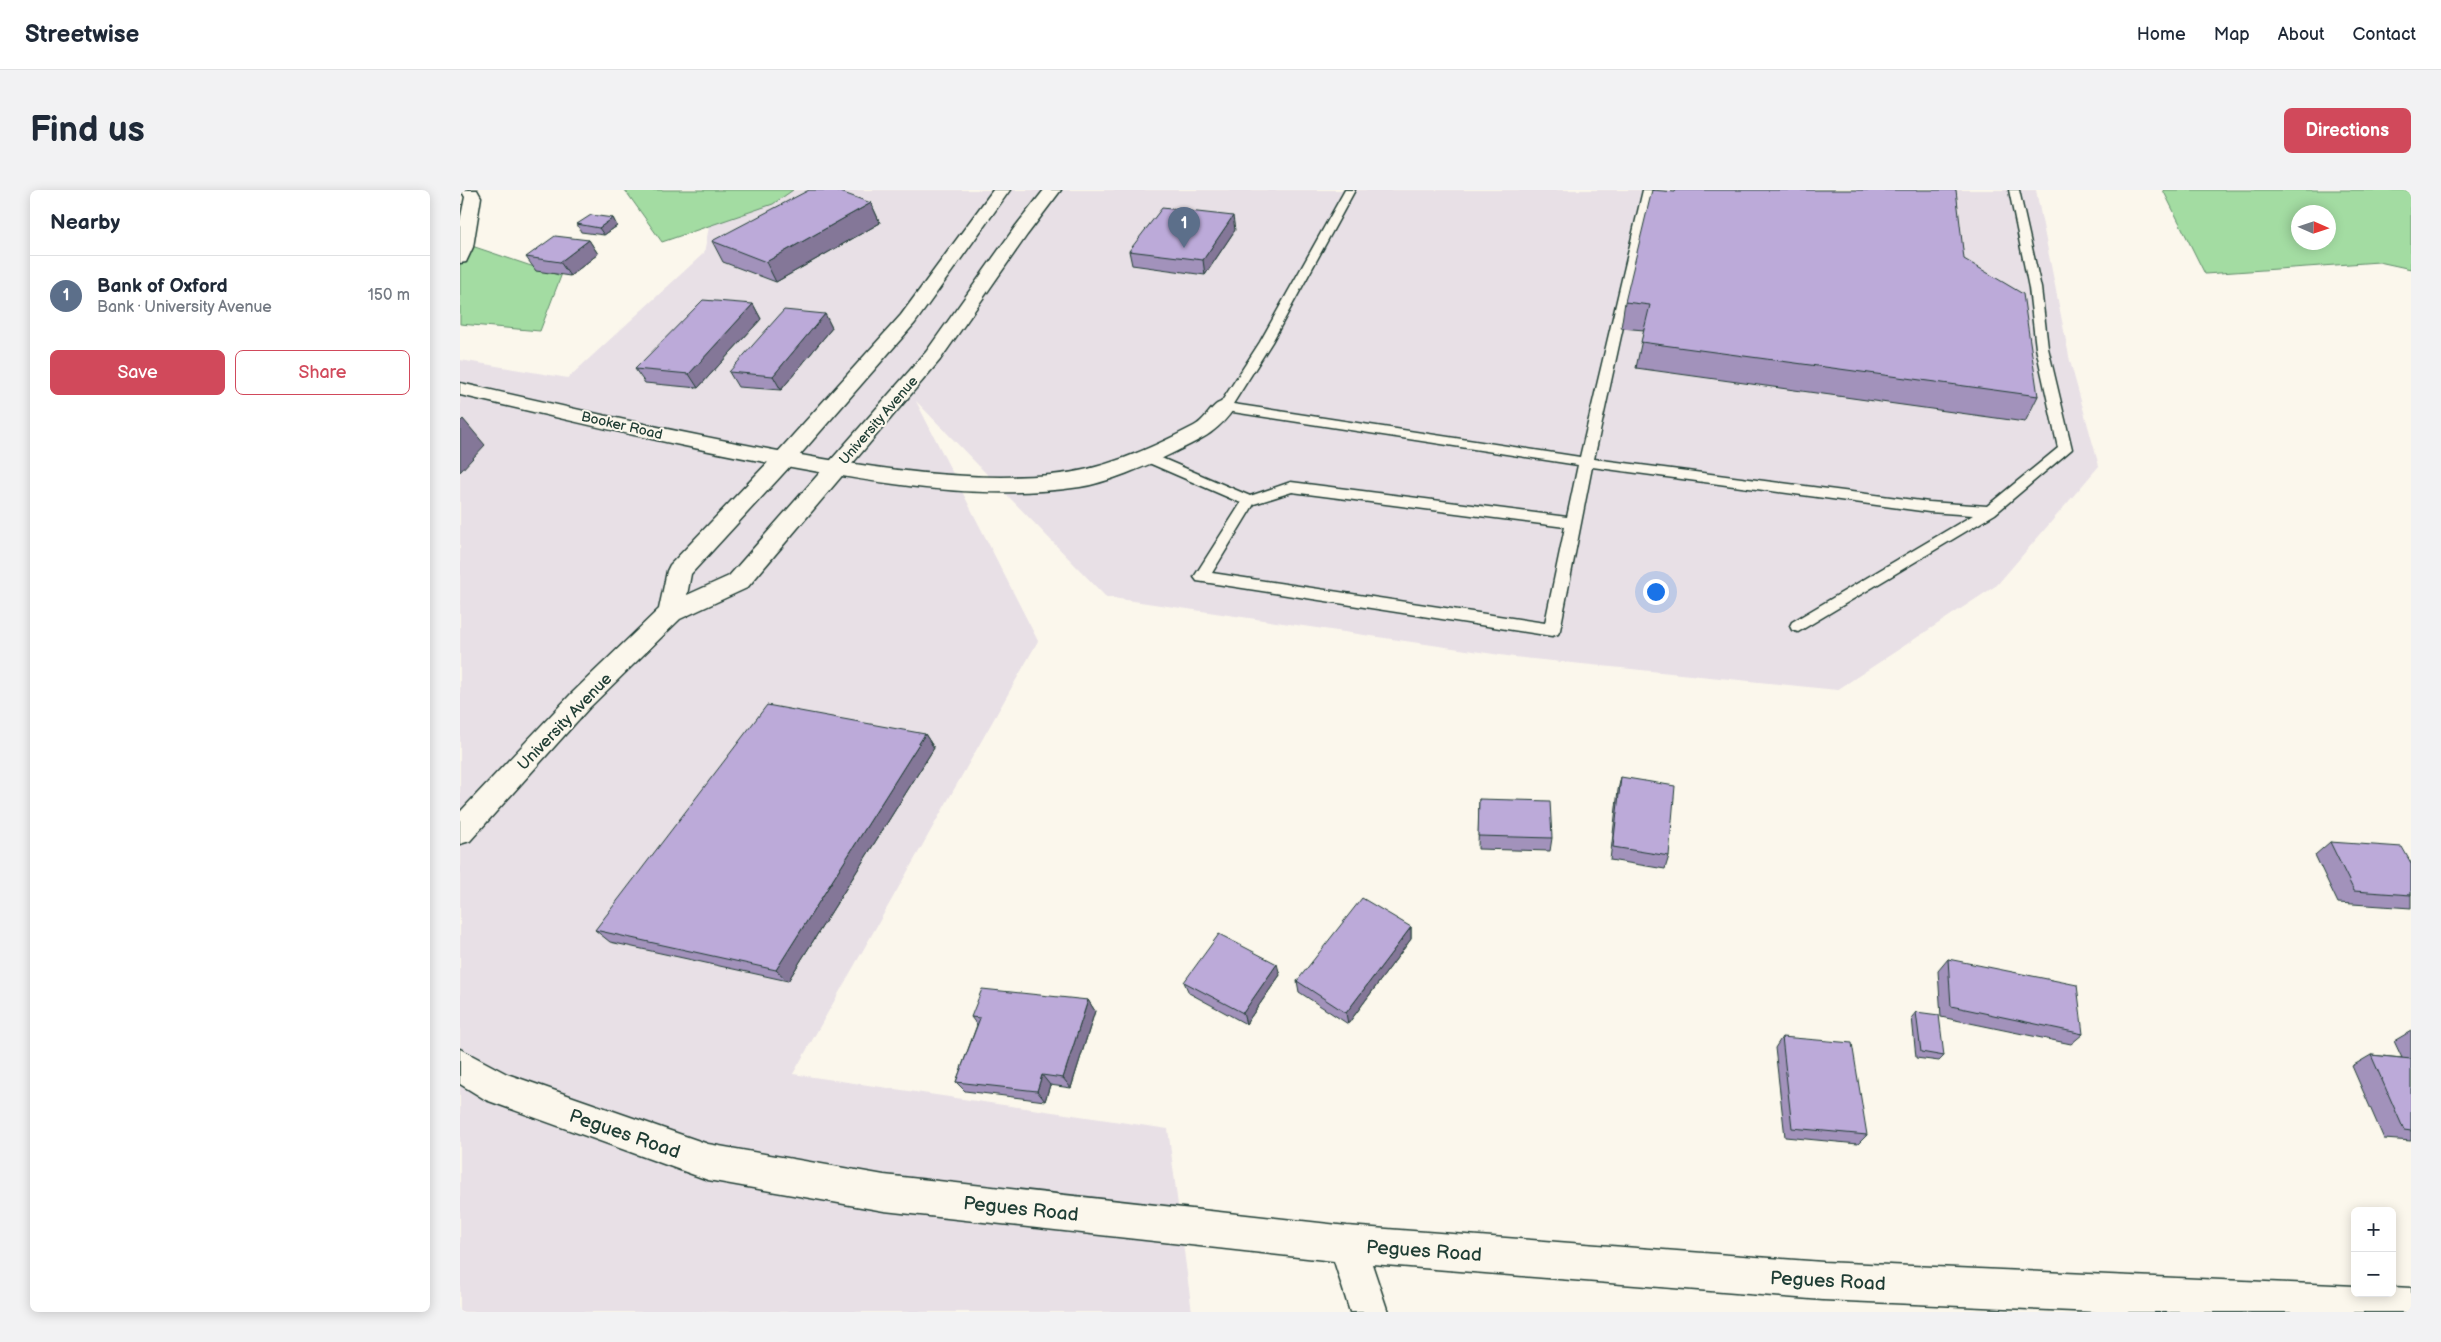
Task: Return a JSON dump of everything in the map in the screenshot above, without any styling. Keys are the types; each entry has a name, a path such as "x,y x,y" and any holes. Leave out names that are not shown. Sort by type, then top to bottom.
{"street":[{"path":"460,258 464,247 473,197 469,190"},
{"path":"671,614 679,571 784,459 908,319 1002,190"},
{"name":"University Avenue","path":"460,832 580,701 671,614 738,582 933,356 1020,232 1053,190"},
{"name":"Booker Road","path":"460,390 722,448 836,469 923,481 1022,485 1081,480 1147,457 1205,429 1225,408"},
{"name":"Pegues Road","path":"460,1065 498,1088 708,1162 884,1193 1347,1244 1823,1281 2411,1307"},
{"path":"1347,1244 1369,1312"}],"lane":[{"path":"1350,190 1266,342 1225,408 1586,462 1929,507 1990,512"},
{"path":"1574,523 1291,487 1249,501 1202,577 1552,630 1574,523 1586,462 1648,190"},
{"path":"1798,626 1990,512 2065,449 2042,348 2035,288 2014,190"},
{"path":"1147,457 1249,501"}],"shaded area":[{"path":"716,190 2036,190 2070,361 2099,466 1997,585 1837,690 1514,657 1106,597 916,401 1038,641 793,1074 1168,1129 1192,1312 460,1312 460,360 568,378 704,253"}],"green space":[{"path":"625,190 793,190 773,204 662,242"},
{"path":"2163,190 2411,190 2411,269 2379,262 2205,274"},
{"path":"460,242 561,276 540,331 460,324"}],"building":[{"path":"809,190 835,190 871,203 766,262 712,241"},
{"path":"1652,190 1675,192 1676,190 1956,190 1964,259 2023,294 2038,396 1641,342 1650,305 1625,302"},
{"path":"1162,208 1233,216 1203,260 1129,251"},
{"path":"591,215 613,218 599,228 577,224"},
{"path":"555,236 589,240 560,262 526,257"},
{"path":"703,300 753,304 689,374 635,369"},
{"path":"784,310 825,314 773,376 729,372"},
{"path":"767,705 925,734 776,970 595,930"},
{"path":"1621,777 1675,786 1669,856 1613,847"},
{"path":"1479,799 1550,801 1552,838 1478,836"},
{"path":"2330,842 2402,847 2411,863 2411,895 2354,891"},
{"path":"1362,898 1411,927 1346,1013 1297,981"},
{"path":"1219,934 1277,964 1243,1013 1184,982"},
{"path":"1948,959 2077,985 2083,1034 1951,1006"},
{"path":"982,989 1088,1000 1063,1078 1042,1075 1037,1091 956,1082 980,1018 971,1017"},
{"path":"1916,1012 1939,1015 1944,1056 1921,1052"},
{"path":"1782,1037 1852,1043 1867,1135 1792,1128"},
{"path":"2371,1055 2411,1059 2411,1131 2404,1130"}],"place":[{"name":"Bank of Oxford","path":"1184,248"}]}
